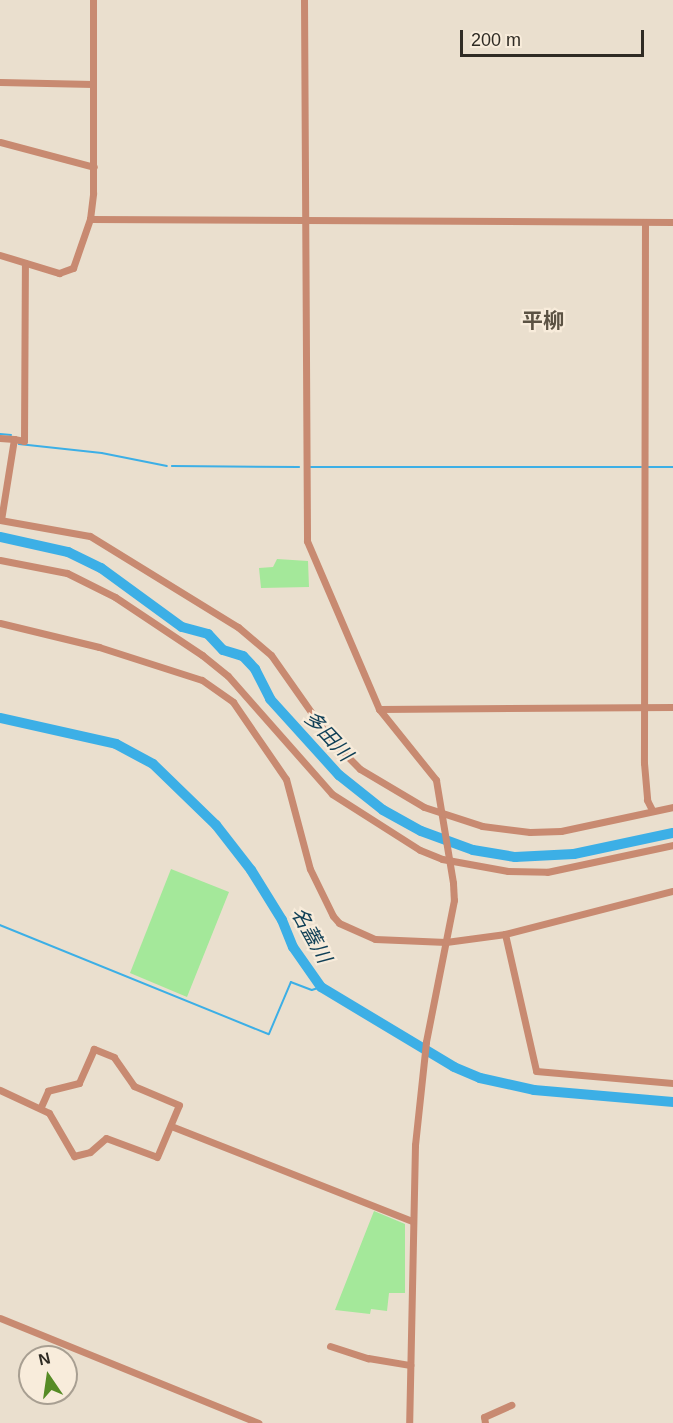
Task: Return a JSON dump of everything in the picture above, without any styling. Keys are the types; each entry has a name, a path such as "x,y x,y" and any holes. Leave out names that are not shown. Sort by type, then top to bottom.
{"street":[{"path":"0,255 69,272 90,219 94,167 93,0"},
{"path":"304,0 303,222 307,541 379,710 430,769 440,793 454,900 426,1042 415,1145 409,1423"},
{"path":"0,82 93,84"},
{"path":"0,142 94,167"},
{"path":"90,219 303,222 673,222"},
{"path":"645,222 645,707 647,800 652,810"},
{"path":"0,438 24,441 25,263"},
{"path":"14,440 0,520 90,536 238,627 271,655 330,739 360,769 423,807 482,826 530,832 591,825 673,807"},
{"path":"0,560 67,573 115,597 164,628 228,676 332,794 420,850 508,870 562,871 673,845"},
{"path":"0,622 99,647 209,684 238,707 286,779 310,868 336,920 383,941 446,942 505,934 673,891"},
{"path":"379,710 673,707"},
{"path":"505,934 536,1071 673,1083"},
{"path":"0,1090 41,1107 54,1118 74,1156 90,1152 106,1138 157,1157 171,1126 178,1103 134,1086 114,1058 94,1049 79,1083 48,1091 41,1107"},
{"path":"171,1126 412,1221"},
{"path":"0,1318 259,1423"},
{"path":"330,1346 368,1358 411,1365"},
{"path":"485,1423 484,1417 511,1405"}],"green space":[{"path":"277,559 308,561 309,587 261,588 259,568 273,567"},
{"path":"171,869 229,892 187,997 130,973"},
{"path":"374,1211 405,1224 405,1293 389,1293 387,1311 371,1309 370,1314 335,1310"}],"waterway":[{"path":"0,434 11,435"},
{"path":"19,444 102,453 167,466"},
{"path":"172,466 299,467"},
{"path":"311,467 641,467"},
{"path":"648,467 673,467"},
{"name":"多田川","path":"0,537 68,552 101,568 182,627 208,634 223,650 243,656 255,669 270,699 339,775 383,810 421,831 473,850 515,857 574,854 673,833"},
{"name":"名蓋川","path":"0,718 116,744 153,764 216,825 251,870 282,920 293,947 321,987 454,1067 480,1078 534,1090 673,1102"},
{"path":"0,925 269,1034 291,982 312,990 321,987"}],"district":[{"name":"平柳","path":"543,321"}]}
